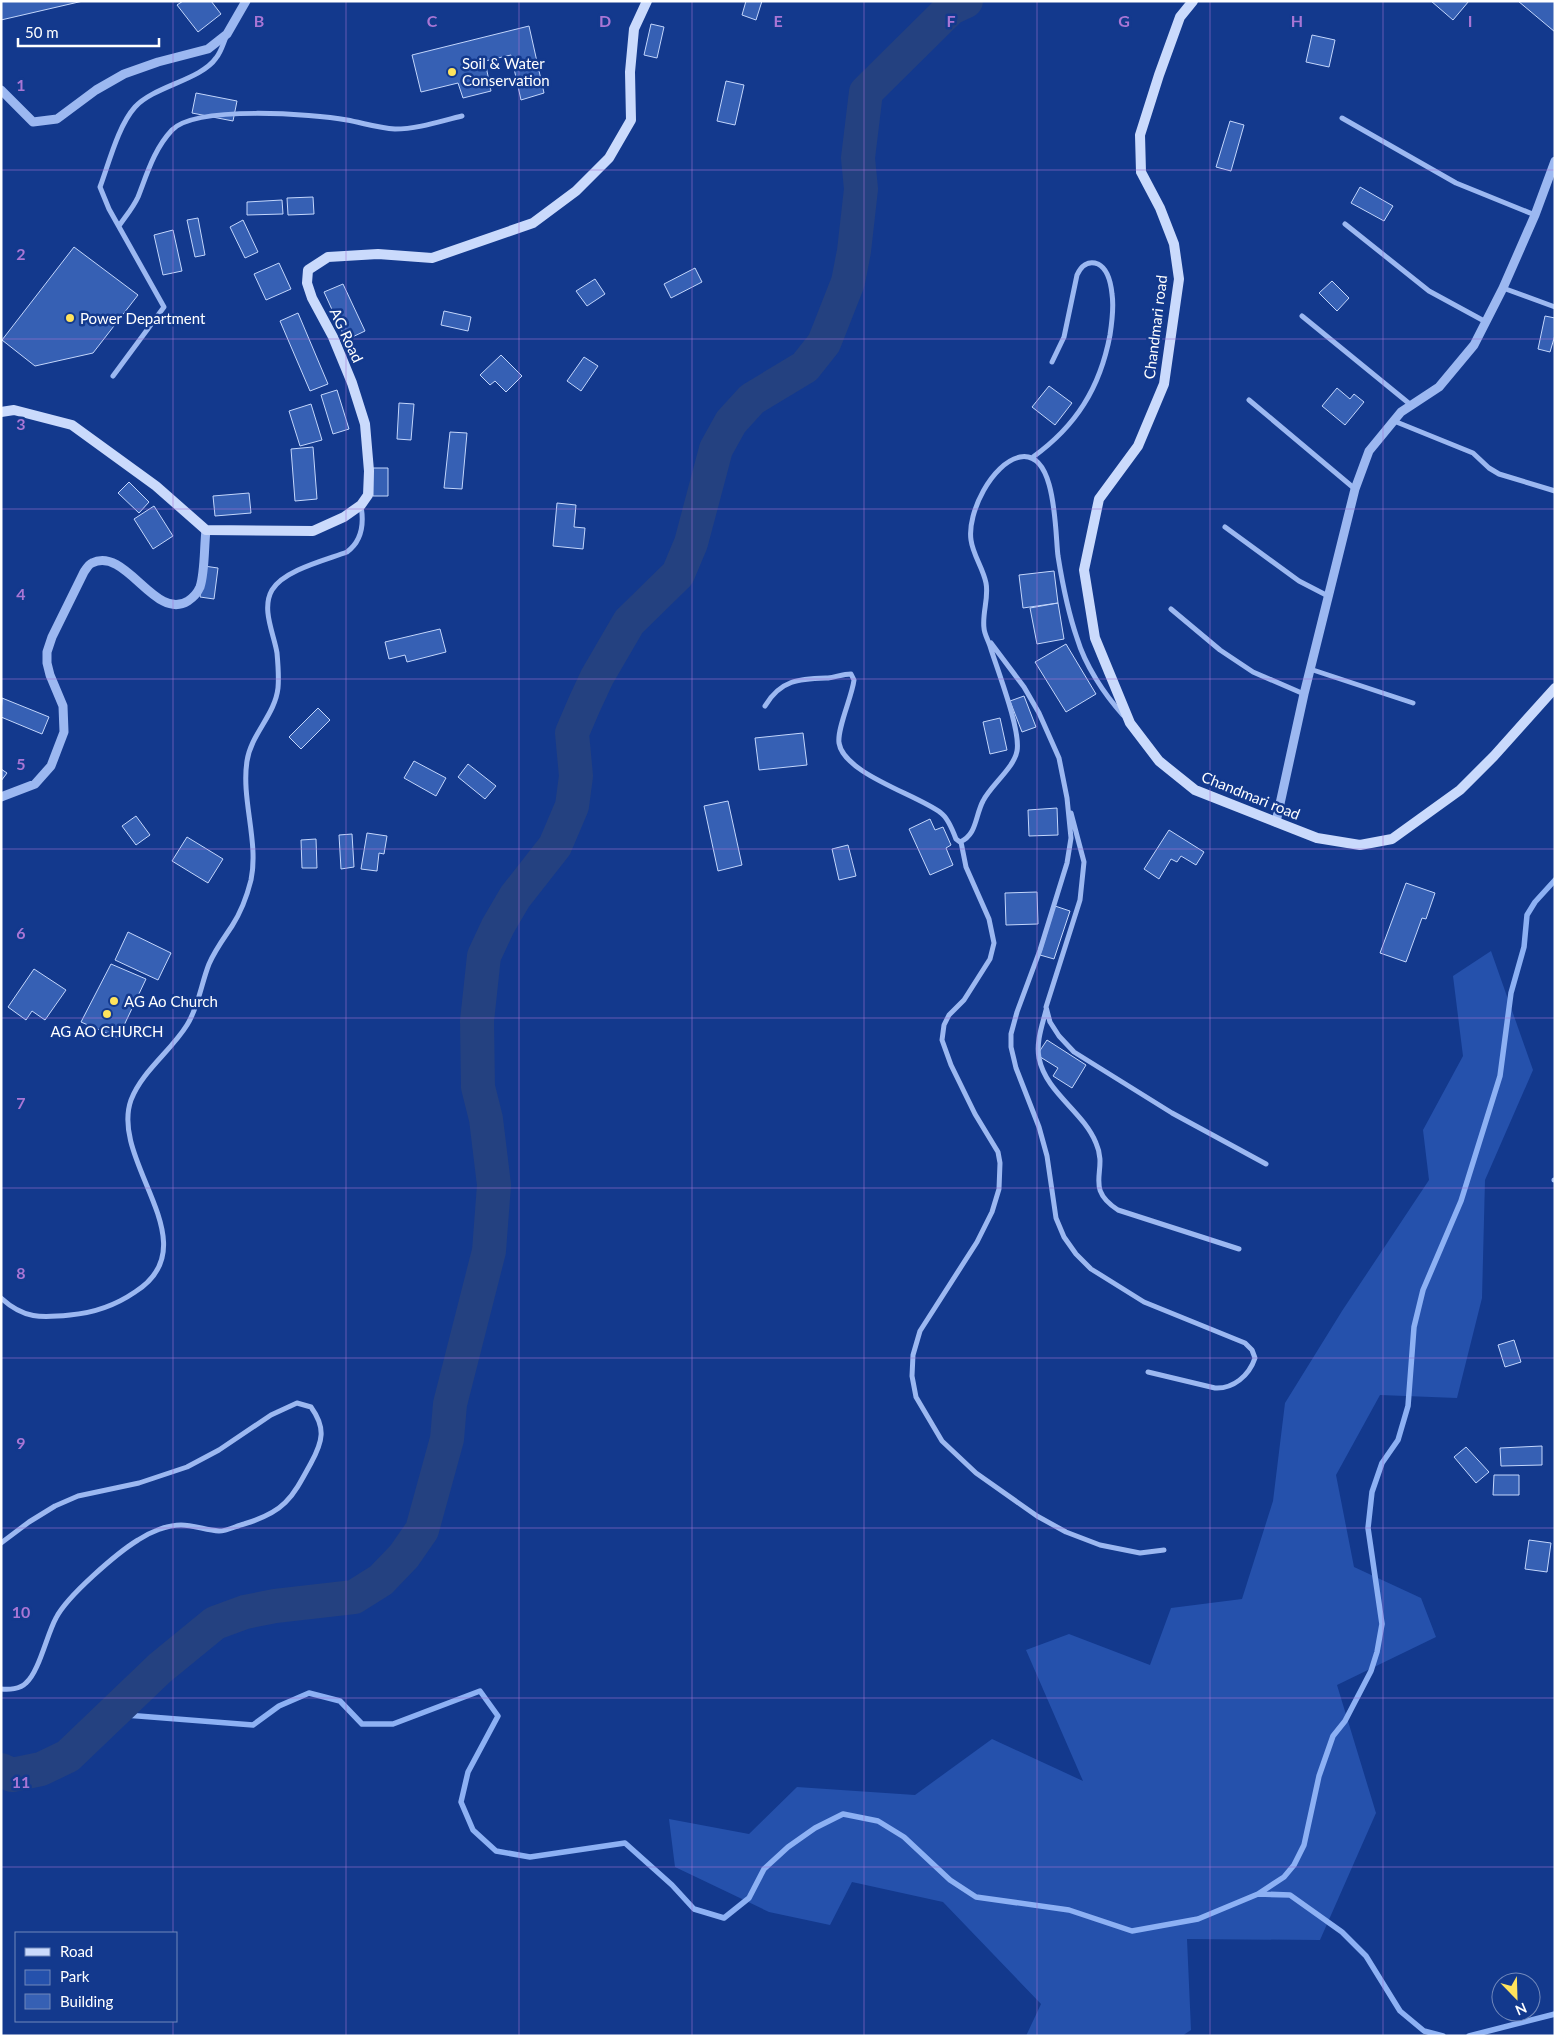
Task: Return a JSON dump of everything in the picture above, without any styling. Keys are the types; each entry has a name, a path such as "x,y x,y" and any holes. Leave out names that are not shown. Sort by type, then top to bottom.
{"main road":[{"name":"AG Road","path":"361,505 368,495 369,471 364,424 352,383 333,337 312,298 308,283 308,270 328,258 378,254 432,258 534,223 576,191 608,158 631,120 630,72 634,29 647,1"},
{"name":"Chandmari road","path":"1193,1 1180,17 1159,74 1140,135 1141,172 1160,208 1174,244 1179,279 1164,384 1138,446 1098,499 1084,570 1095,638 1130,723 1159,762 1194,790 1317,838 1360,845 1392,839 1460,790 1494,756 1555,688"},
{"path":"1,412 14,410 72,425 156,486 206,530 313,531 344,517 361,505"}],"street":[{"path":"113,376 164,307 100,187 118,137 135,107 156,92 197,73 216,59 227,34 246,1"},
{"path":"1,90 33,122 57,119 96,90 124,74 158,62 208,49 227,34"},
{"path":"120,226 137,199 145,176 162,143 174,128 190,122 214,115 288,114 346,120 376,127 397,129 422,126 462,116"},
{"path":"1342,118 1456,184 1535,215"},
{"path":"1276,822 1328,596 1356,489 1369,451 1401,412 1439,387 1474,345 1504,288 1535,215 1555,161"},
{"path":"1345,224 1428,291 1486,322"},
{"path":"1033,458 1054,442 1069,426 1098,379 1107,351 1112,321 1113,299 1111,284 1106,271 1098,264 1088,263 1080,267 1064,337 1052,362"},
{"path":"1504,288 1555,307"},
{"path":"1302,316 1411,405"},
{"path":"1248,400 1356,489"},
{"path":"1394,421 1473,452 1489,468 1499,474 1555,491"},
{"path":"961,842 967,839 972,831 983,801 1012,762 1017,752 1015,725 984,629 987,601 986,583 971,539 976,507 983,491 992,478 1017,458 1027,456 1033,458 1046,476 1053,502 1058,556 1077,638 1084,657 1099,682 1115,706 1130,723"},
{"path":"1,1298 22,1313 41,1318 76,1314 107,1307 126,1298 145,1286 155,1275 162,1257 164,1236 158,1211 131,1143 127,1126 131,1101 154,1065 187,1026 196,1008 210,962 244,902 251,877 252,858 247,762 250,747 273,708 278,689 276,652 268,611 272,590 290,574 347,552 354,547 359,537 363,519 361,505"},
{"path":"1225,527 1299,581 1328,596"},
{"path":"1,797 35,784 51,766 64,732 62,706 48,669 48,652 52,637 84,572 92,563 118,564 163,602 175,606 184,604 195,596 200,586 206,530"},
{"path":"1171,609 1220,650 1245,666 1277,684 1304,694"},
{"path":"988,638 1024,687 1039,713 1059,758 1067,798 1084,862 1080,900 1046,1007 1038,1042 1039,1058 1044,1075 1088,1128 1096,1143 1100,1158 1098,1183 1101,1196 1109,1204 1118,1210 1239,1249"},
{"path":"1310,669 1413,703"},
{"path":"766,706 772,694 782,686 797,680 830,678 851,674 854,680 838,742 841,749 861,770 942,813 956,839 961,842 966,867 989,919 994,943 990,959 964,1000 949,1015 944,1025 942,1040 951,1065 975,1114 998,1152 1000,1163 999,1189 992,1212 977,1242 920,1331 914,1355 912,1376 916,1397 942,1441 976,1473 1037,1516 1066,1532 1100,1545 1140,1553 1164,1550"},
{"path":"1067,798 1070,838 1067,863 1011,1034 1011,1047 1016,1068 1039,1127 1047,1156 1056,1218 1064,1237 1072,1249 1091,1269 1144,1302 1245,1343 1252,1350 1255,1358 1245,1375 1224,1388 1215,1388 1148,1372"},
{"path":"1046,1007 1050,1022 1059,1036 1074,1052 1172,1113 1266,1164"},
{"path":"1,1543 55,1506 78,1496 139,1483 187,1468 219,1450 271,1414 297,1403 311,1407 319,1418 322,1435 312,1460 292,1496 278,1510 257,1520 220,1531 181,1525 159,1529 140,1539 114,1556 56,1616 34,1673 26,1684 10,1690 1,1690"}],"green space":[{"path":"1491,951 1533,1070 1485,1180 1482,1298 1457,1398 1380,1395 1336,1475 1354,1567 1421,1598 1436,1637 1337,1685 1376,1813 1320,1940 1187,1939 1191,2030 1182,2036 1026,2036 1041,2004 943,1902 852,1882 830,1925 769,1912 675,1867 669,1819 749,1834 797,1787 915,1795 992,1739 1083,1781 1026,1650 1069,1634 1150,1665 1171,1608 1242,1599 1273,1501 1285,1403 1342,1311 1429,1180 1423,1130 1463,1056 1453,976"}],"building":[{"path":"1,1 83,1 1,20"},
{"path":"183,1 211,1 221,14 198,32 177,5"},
{"path":"746,1 762,1 756,20 742,15"},
{"path":"1431,1 1469,1 1453,20"},
{"path":"1518,1 1555,1 1555,32"},
{"path":"651,24 664,27 657,58 644,55"},
{"name":"Soil & Water Conservation","path":"529,26 544,93 521,100 511,55 485,61 491,91 463,98 458,83 421,92 412,55"},
{"path":"1312,35 1335,40 1329,67 1306,62"},
{"path":"726,81 744,85 735,125 717,121"},
{"path":"196,93 237,101 233,121 192,113"},
{"path":"1230,121 1244,125 1231,171 1216,167"},
{"path":"1360,187 1393,206 1384,221 1351,203"},
{"path":"313,197 314,214 288,215 287,198"},
{"path":"282,200 283,214 247,215 247,202"},
{"path":"198,218 205,255 195,257 187,220"},
{"path":"243,220 258,252 245,258 230,227"},
{"path":"173,230 182,271 163,275 154,235"},
{"name":"Power Department","path":"74,247 138,295 93,353 35,366 2,340"},
{"path":"279,263 291,289 266,300 254,274"},
{"path":"695,268 702,282 671,298 664,284"},
{"path":"595,279 605,294 587,306 576,291"},
{"path":"1332,281 1349,298 1337,311 1319,293"},
{"path":"343,284 365,331 346,340 324,292"},
{"path":"444,311 471,317 468,331 441,325"},
{"path":"298,313 328,384 310,391 280,321"},
{"path":"1545,316 1555,318 1555,335 1550,352 1538,349"},
{"path":"501,355 522,376 506,392 495,381 490,385 480,375"},
{"path":"584,357 598,366 581,391 567,381"},
{"path":"1049,386 1072,403 1055,425 1032,407"},
{"path":"1337,388 1350,399 1354,394 1364,402 1345,425 1322,406"},
{"path":"337,390 349,429 333,434 321,395"},
{"path":"399,403 414,404 411,440 397,439"},
{"path":"311,404 322,440 300,446 289,411"},
{"path":"450,432 467,433 462,489 444,488"},
{"path":"313,447 317,499 295,501 291,449"},
{"path":"373,468 388,468 388,496 373,496"},
{"path":"129,482 149,502 139,513 118,493"},
{"path":"249,493 251,513 215,516 213,496"},
{"path":"557,503 576,505 574,527 585,528 583,549 553,546"},
{"path":"154,506 173,536 153,549 134,519"},
{"path":"204,566 218,568 214,599 200,597"},
{"path":"1054,571 1058,603 1023,608 1019,575"},
{"path":"1058,603 1064,639 1037,644 1030,608"},
{"path":"440,629 446,652 407,662 405,655 389,659 385,642"},
{"path":"1066,644 1096,694 1066,712 1035,662"},
{"path":"1024,696 1036,727 1022,732 1010,701"},
{"path":"2,698 49,717 42,734 1,717"},
{"path":"318,708 330,720 301,749 289,737"},
{"path":"1000,718 1007,750 990,754 983,722"},
{"path":"803,733 807,765 759,770 755,738"},
{"path":"414,761 446,778 436,796 404,778"},
{"path":"468,764 496,786 485,799 458,777"},
{"path":"1,769 7,773 1,781"},
{"path":"728,801 742,865 718,871 704,806"},
{"path":"1057,808 1058,835 1029,836 1028,810"},
{"path":"136,816 150,835 136,845 122,826"},
{"path":"930,819 935,830 943,827 951,845 946,848 953,865 930,875 909,829"},
{"path":"1169,830 1204,852 1196,865 1181,856 1177,862 1171,859 1159,879 1144,869"},
{"path":"367,833 387,836 384,854 379,853 377,871 361,869"},
{"path":"352,834 354,867 341,869 339,835"},
{"path":"187,837 223,859 208,883 172,861"},
{"path":"316,839 317,868 302,868 301,840"},
{"path":"848,845 856,876 839,880 832,849"},
{"path":"1406,883 1435,893 1426,919 1422,918 1406,962 1380,953"},
{"path":"1037,892 1038,924 1006,925 1005,893"},
{"path":"1055,906 1070,911 1054,959 1040,955"},
{"path":"128,932 171,953 158,980 115,960"},
{"name":"AG Ao Church","path":"111,964 146,979 118,1038 81,1022"},
{"path":"34,969 66,990 45,1020 32,1011 26,1020 8,1007"},
{"path":"1047,1040 1086,1065 1072,1088 1053,1076 1058,1068 1037,1055"},
{"path":"1514,1340 1521,1362 1505,1367 1498,1345"},
{"path":"1542,1446 1542,1465 1501,1466 1500,1448"},
{"path":"1466,1447 1489,1472 1476,1483 1454,1457"},
{"path":"1494,1475 1519,1475 1519,1495 1493,1495"},
{"path":"1529,1540 1551,1543 1547,1572 1525,1569"}],"waterway":[{"path":"1,1770 12,1775 41,1769 68,1756 160,1668 215,1623 245,1612 275,1606 354,1597 381,1580 404,1556 422,1530 447,1439 450,1404 489,1251 494,1185 486,1119 478,1087 477,1021 484,956 498,926 515,897 555,846 572,806 576,776 572,733 597,677 629,622 678,574 691,543 716,449 731,422 752,399 805,367 824,343 848,282 854,251 861,189 858,158 866,92 951,8 966,1"},
{"path":"1258,1894 1284,1877 1294,1865 1304,1845 1319,1776 1333,1736 1345,1721 1371,1671 1377,1652 1382,1624 1368,1528 1372,1492 1382,1463 1398,1440 1408,1406 1414,1327 1423,1290 1461,1201 1500,1076 1511,993 1524,947 1527,915 1535,902 1555,880"},
{"path":"113,1714 253,1725 279,1706 309,1693 340,1701 362,1724 393,1724 480,1691 498,1716 468,1772 461,1802 473,1830 496,1851 530,1857 625,1843 672,1885 694,1909 724,1918 749,1898 764,1869 788,1847 815,1828 843,1814 878,1821 904,1837 950,1880 976,1897 1069,1910 1132,1931 1198,1919 1258,1894 1290,1895 1342,1932 1366,1956 1400,2011 1424,2031 1443,2036"},
{"path":"1469,2036 1555,2014"}],"place":[{"name":"Soil & Water Conservation","path":"452,72"},
{"name":"Power Department","path":"70,318"},
{"name":"AG Ao Church","path":"114,1001"},
{"name":"AG AO CHURCH","path":"107,1014"}]}
